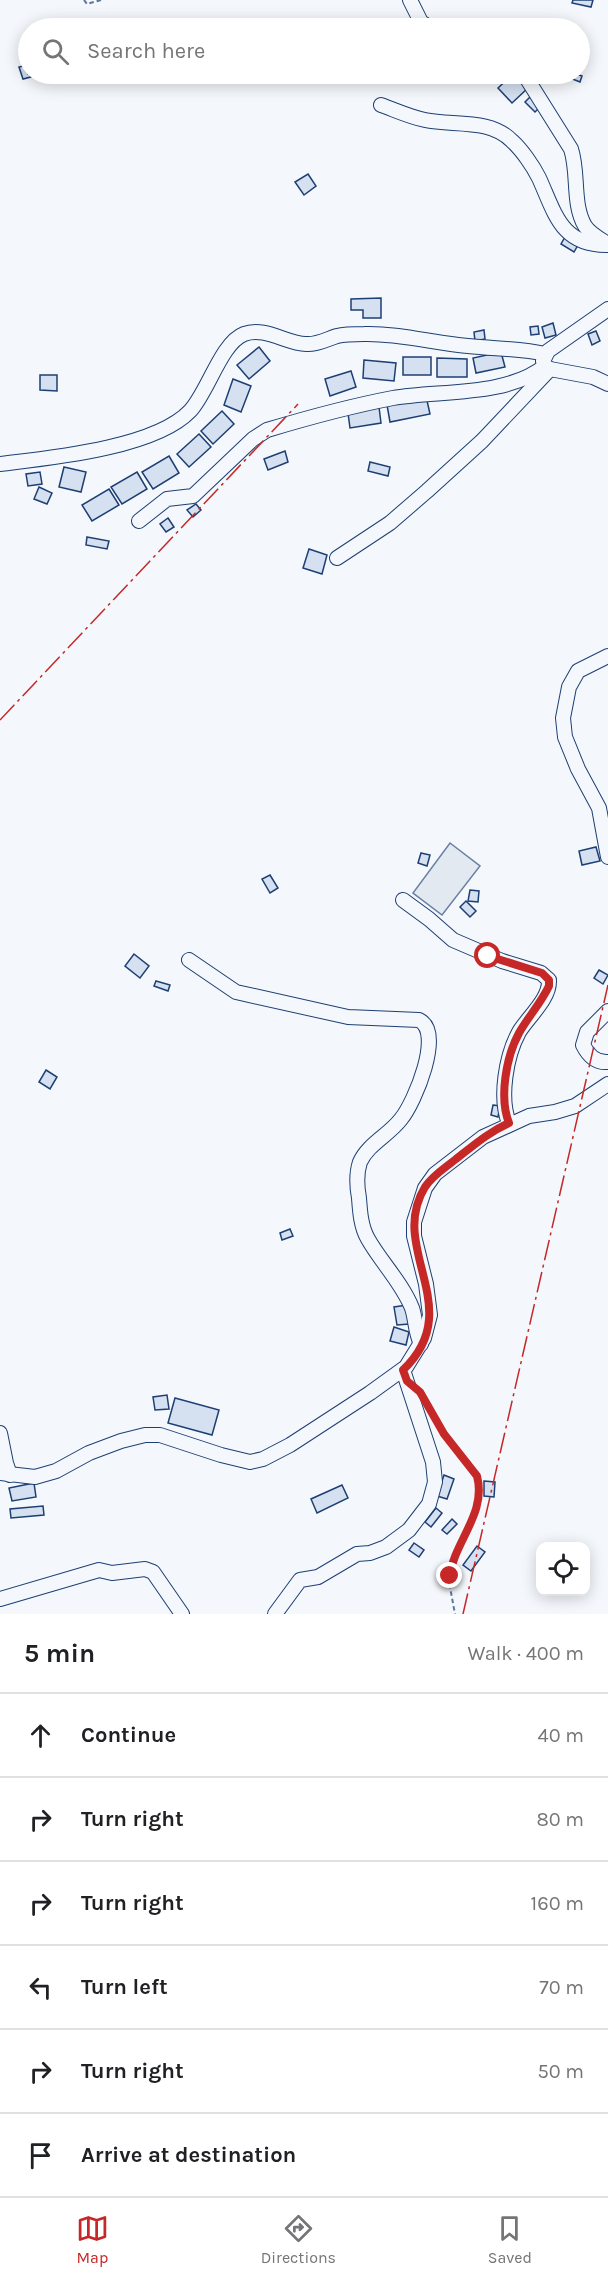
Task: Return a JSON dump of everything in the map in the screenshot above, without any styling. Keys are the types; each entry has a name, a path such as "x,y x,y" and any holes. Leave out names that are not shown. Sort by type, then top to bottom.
{"street":[{"path":"410,0 419,18"},
{"path":"530,84 571,149 578,201 585,225 593,234 608,244"},
{"path":"381,105 424,120 477,125 506,136 514,142 537,173 554,214 567,232 591,244 608,244"},
{"path":"139,521 167,499 193,496 253,439 267,430 392,399 495,386 524,378 547,363 608,309"},
{"path":"0,464 60,457 132,441 178,422 202,396 221,357 231,344 244,334 262,333 302,344 312,344 340,335 387,334 467,346 525,350 547,363 608,384"},
{"path":"337,558 390,523 482,441 547,363"},
{"path":"608,656 578,671 569,687 563,718 566,737 574,761 600,808 608,857"},
{"path":"403,900 453,940 502,961 542,973 549,980 546,993 520,1030 512,1049 504,1108 509,1123"},
{"path":"189,960 236,992 348,1017 419,1020 428,1027 427,1058 411,1102 402,1119 364,1154 357,1178 364,1229 412,1309 421,1344"},
{"path":"608,1011 587,1032 583,1045 589,1056 602,1062 608,1062"},
{"path":"0,1433 6,1463 5,1474 35,1477 56,1471 88,1453 121,1441 145,1436 160,1435 250,1462 263,1459 290,1445 403,1370 421,1344 430,1315 426,1284 414,1236 414,1222 425,1188 435,1174 483,1137 509,1123 575,1106 608,1084"},
{"path":"275,1614 300,1580 318,1577 357,1554 370,1553 386,1546 409,1530 429,1504 435,1482 434,1462 403,1370"},
{"path":"0,1599 99,1570 123,1573 133,1569 145,1569 153,1572 182,1614"}],"path":[{"path":"84,0 87,4 101,0"},
{"path":"432,1416 477,1476 479,1482 479,1501 451,1565 450,1587 455,1614"}],"shaded area":[{"path":"450,843 480,866 442,915 413,893"}],"building":[{"path":"573,0 593,0 591,7 572,3"},
{"path":"502,84 526,84 529,87 512,103 498,88"},
{"path":"530,97 540,107 535,112 525,102"},
{"path":"308,174 316,186 304,195 295,182"},
{"path":"565,237 578,245 574,252 561,244"},
{"path":"381,298 381,318 363,318 363,310 351,310 351,299"},
{"path":"553,323 556,335 545,338 542,327"},
{"path":"538,326 539,334 531,335 530,327"},
{"path":"484,330 485,339 475,341 474,332"},
{"path":"596,331 600,341 592,345 588,334"},
{"path":"259,347 270,361 249,379 237,365"},
{"path":"501,352 505,367 476,373 473,358"},
{"path":"403,357 431,357 431,375 403,375"},
{"path":"437,358 467,359 467,377 437,377"},
{"path":"364,360 396,363 394,381 363,378"},
{"path":"351,371 356,387 330,396 325,379"},
{"path":"40,375 57,375 57,391 40,390"},
{"path":"233,379 251,386 241,412 224,405"},
{"path":"426,396 430,414 390,422 387,405"},
{"path":"379,407 381,423 350,428 348,413"},
{"path":"222,411 234,424 213,444 201,431"},
{"path":"199,434 211,447 189,467 177,454"},
{"path":"285,451 288,462 268,470 264,459"},
{"path":"169,456 179,473 153,489 142,472"},
{"path":"370,462 390,467 388,476 368,471"},
{"path":"64,467 86,472 81,492 59,487"},
{"path":"40,472 42,484 28,486 26,474"},
{"path":"137,472 147,489 122,504 111,487"},
{"path":"39,487 52,493 47,504 34,499"},
{"path":"109,489 119,505 92,521 82,505"},
{"path":"196,504 201,510 193,517 187,510"},
{"path":"168,518 174,527 166,532 160,524"},
{"path":"87,537 109,541 107,549 86,545"},
{"path":"309,549 327,555 322,574 303,568"},
{"path":"596,847 600,861 582,865 579,851"},
{"path":"421,853 430,855 427,866 418,863"},
{"path":"270,875 278,888 270,893 262,879"},
{"path":"470,890 479,891 478,902 468,901"},
{"path":"466,901 476,911 470,917 460,907"},
{"path":"134,954 149,966 140,978 125,966"},
{"path":"599,970 608,975 603,984 594,978"},
{"path":"156,981 170,985 168,991 154,986"},
{"path":"46,1070 57,1077 50,1089 39,1082"},
{"path":"493,1105 500,1106 498,1117 491,1115"},
{"path":"290,1229 293,1236 282,1240 280,1233"},
{"path":"407,1305 409,1324 397,1325 394,1307"},
{"path":"394,1327 409,1332 406,1345 390,1341"},
{"path":"167,1395 169,1409 155,1410 153,1397"},
{"path":"175,1398 219,1410 212,1435 168,1423"},
{"path":"444,1475 454,1479 447,1499 437,1496"},
{"path":"484,1481 495,1482 494,1497 484,1496"},
{"path":"34,1483 36,1497 12,1501 9,1488"},
{"path":"342,1485 348,1498 317,1513 311,1499"},
{"path":"43,1506 44,1515 11,1518 10,1509"},
{"path":"436,1508 442,1513 431,1527 425,1522"},
{"path":"452,1519 457,1524 447,1534 442,1530"},
{"path":"414,1543 424,1550 419,1557 409,1550"},
{"path":"477,1546 485,1552 471,1571 463,1565"}],"power":[{"path":"0,720 298,404"},
{"path":"463,1614 608,985"}],"route":[{"path":"450,1576 456,1549 465,1536 479,1501 479,1482 477,1476 436,1422 420,1392 407,1381 403,1370 424,1338 430,1315 430,1300 417,1251 414,1222 425,1188 435,1174 483,1137 509,1123 504,1108 512,1049 520,1030 549,986 549,980 542,973 488,956"}]}
